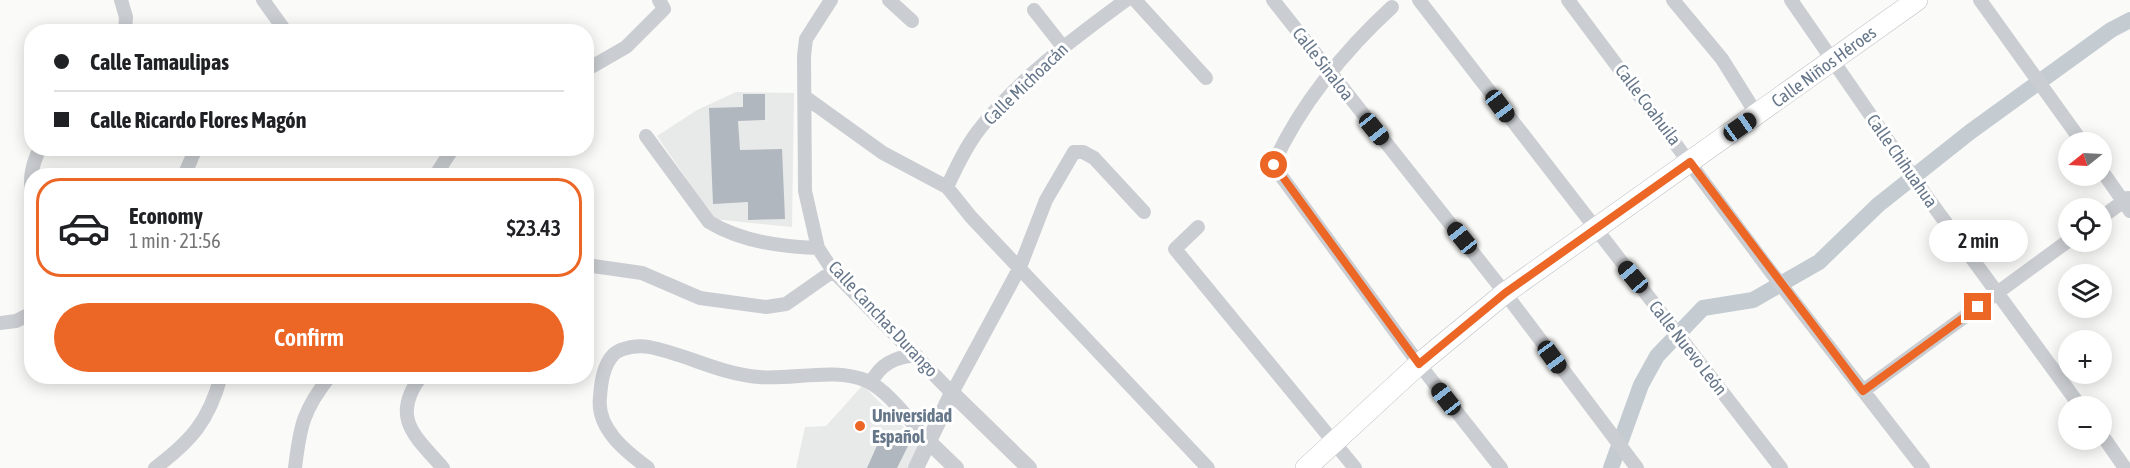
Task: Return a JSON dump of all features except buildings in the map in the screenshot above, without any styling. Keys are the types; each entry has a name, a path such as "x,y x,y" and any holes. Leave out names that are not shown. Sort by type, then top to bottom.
{"main road":[{"name":"Calle Niños Héroes","path":"1306,468 1419,364 1505,293 1917,0"}],"street":[{"path":"122,0 126,24"},
{"path":"263,0 280,24"},
{"name":"Calle Canchas Durango","path":"831,0 806,39 806,191 818,248 833,271 1029,468"},
{"path":"889,0 912,21"},
{"name":"Calle Michoacán","path":"947,187 976,133 1000,104 1063,47 1126,0"},
{"path":"1135,0 1206,78"},
{"name":"Calle Sinaloa","path":"1273,0 1505,293 1633,463"},
{"name":"Calle Nuevo León","path":"1419,0 1780,468"},
{"name":"Calle Coahuila","path":"1568,0 1799,309 1923,468"},
{"path":"1673,0 1722,59 1757,115"},
{"name":"Calle Chihuahua","path":"1791,0 1927,197 2073,396"},
{"path":"1980,0 2075,132"},
{"path":"594,66 626,48 662,4"},
{"path":"1392,8 1364,32 1316,92 1274,165 1419,364 1501,468"},
{"path":"1034,10 1063,47"},
{"path":"805,97 883,153 947,187 971,217 1208,468"},
{"path":"646,136 709,222 724,231 768,243 818,248"},
{"path":"916,468 952,393 1020,267 1046,200 1074,152 1083,152 1094,158 1144,212"},
{"path":"2112,183 2128,203 2112,212"},
{"path":"1198,227 1175,249 1355,468"},
{"path":"1863,391 2058,248"},
{"path":"594,266 642,273 700,298 766,307 786,304 833,271"},
{"path":"0,323 16,321 24,317"},
{"path":"648,468 621,446 606,426 598,409 602,378 614,355 627,348 647,346 709,366 759,377 827,375 868,382 956,468"},
{"path":"868,382 889,362 901,357 916,355"},
{"path":"155,468 184,446 198,430 215,397 219,384"},
{"path":"295,468 300,428 310,400 323,384"},
{"path":"415,384 410,390 406,404 406,418 411,430 443,468"},
{"path":"2112,449 2126,468"}],"shaded area":[{"path":"736,92 794,93 792,227 714,219 657,136 697,110"},
{"name":"Universidad Español","path":"863,385 920,444 908,468 796,468 805,427 826,426"}],"waterway":[{"path":"1611,468 1641,385 1657,356 1703,308 1753,300 1819,262 1878,205 1970,132 2111,30 2130,20"}],"place":[{"name":"Universidad Español","path":"860,426"}],"route":[{"path":"1274,165 1419,364 1505,293 1690,162 1863,391 1978,307"}]}
